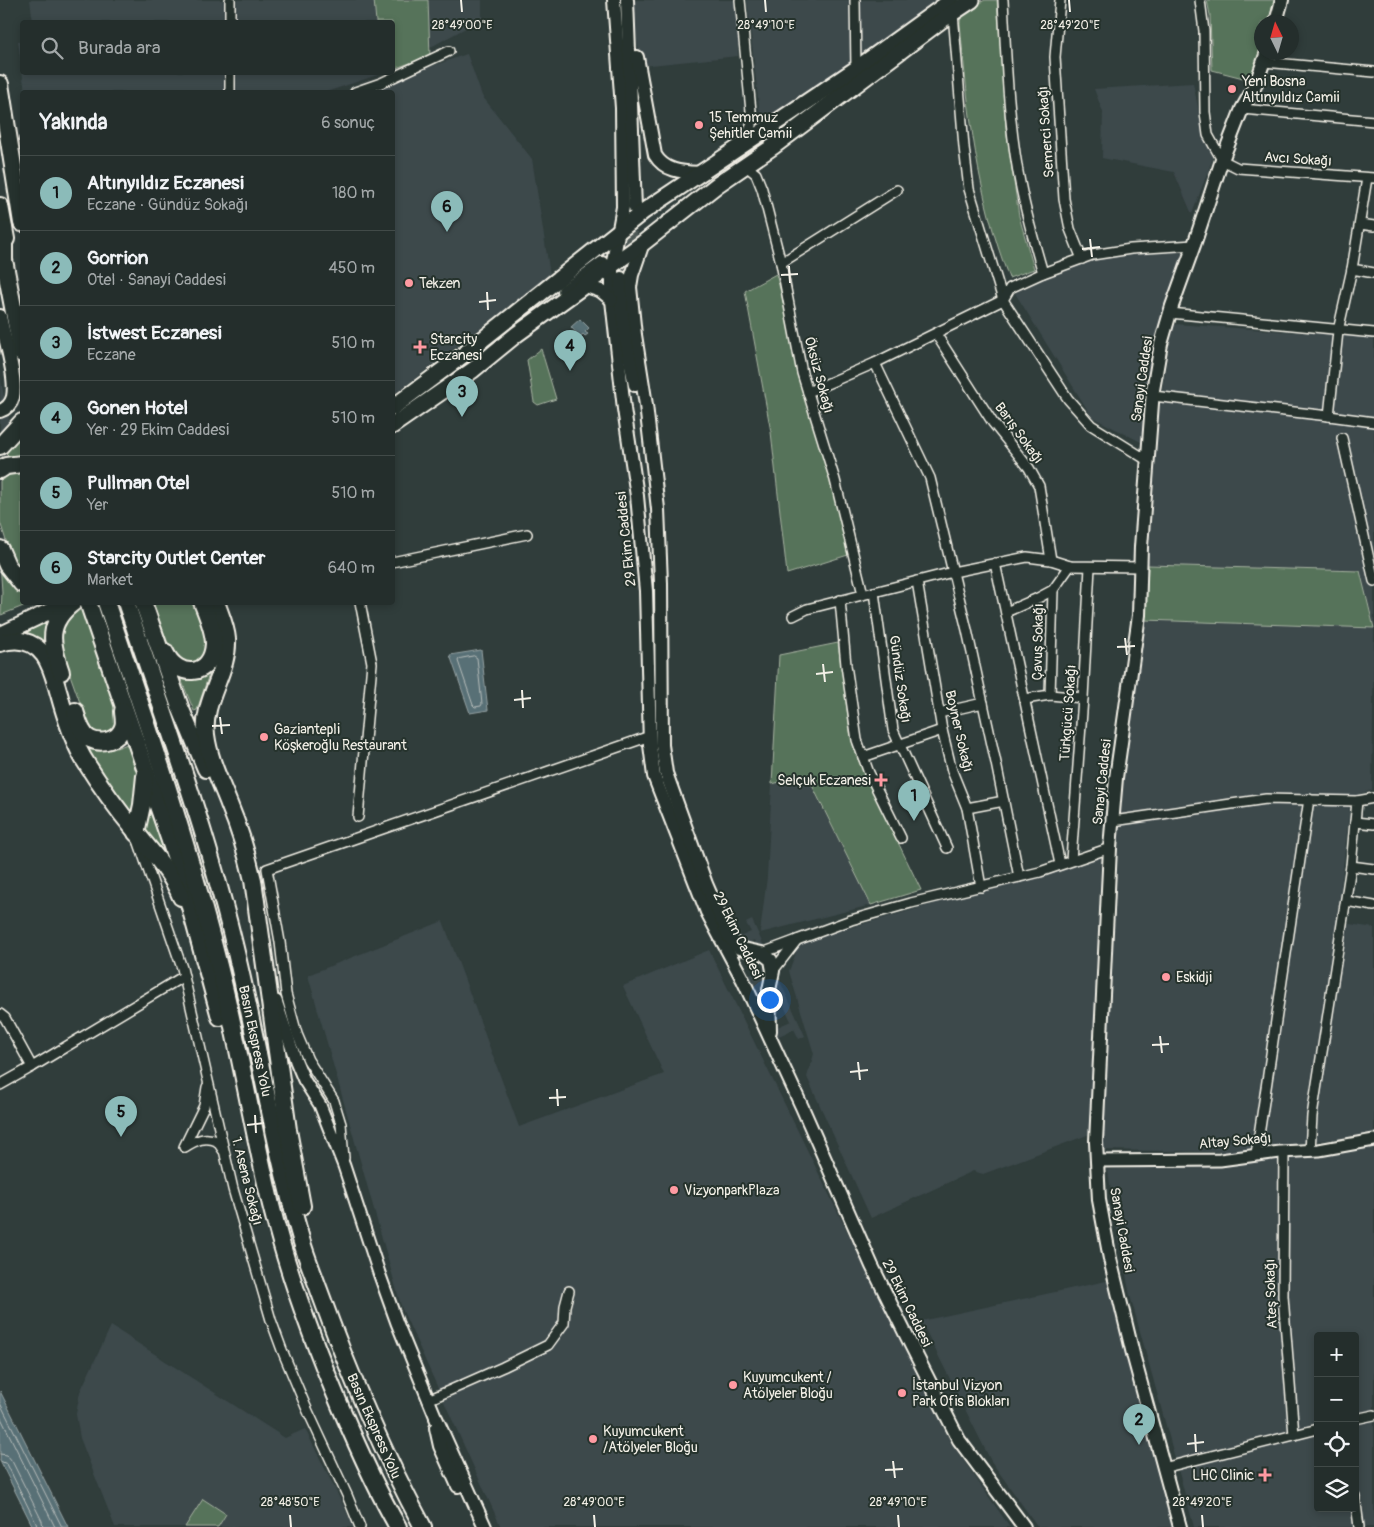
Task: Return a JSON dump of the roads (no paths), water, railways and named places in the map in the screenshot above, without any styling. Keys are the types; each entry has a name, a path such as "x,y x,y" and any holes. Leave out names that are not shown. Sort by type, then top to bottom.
{"highway":[{"path":"0,84 20,210"},
{"path":"3,103 15,133 20,157"},
{"path":"0,206 20,305"},
{"path":"4,229 4,260 20,344"},
{"path":"0,446 20,424"},
{"path":"0,470 6,466 20,464"},
{"path":"0,549 7,565 20,581"},
{"path":"71,605 59,616 53,632 53,641 56,658 79,724 90,739 99,742 108,741 120,734 124,720 119,692"},
{"path":"89,605 180,870 253,1146 271,1204"},
{"name":"Basın Ekspress Yolu","path":"107,605 169,792 206,913 229,1009 271,1204 297,1293 324,1366 394,1523"},
{"name":"Basın Ekspress Yolu","path":"127,605 218,883 241,974 284,1176 306,1257 342,1353 372,1424 399,1482 423,1527"},
{"path":"144,605 192,738 217,792 237,829"},
{"path":"148,618 171,663 187,671 196,670 209,662 214,644 203,605"},
{"path":"217,605 227,638 227,650 210,700 206,717 206,733 214,767 254,880 291,1150 318,1286"},
{"path":"0,643 8,640 21,640 33,645 44,655 68,723 83,758 175,884 200,943"},
{"path":"136,833 142,805 145,769"}],"main road":[{"path":"614,0 622,108 623,207 612,269 621,298 628,348 654,472"},
{"path":"627,0 635,208"},
{"path":"395,406 463,355 618,231 743,145 757,126 856,69 952,6 972,0"},
{"path":"1278,15 1282,0"},
{"path":"395,424 473,370 517,334 612,269 717,185 782,140 952,6"},
{"path":"629,31 635,48 655,155 660,163 669,168 680,172 701,173"},
{"name":"Sanayi Caddesi","path":"1180,1527 1134,1358 1110,1258 1099,1200 1096,1142 1110,848 1116,778 1139,615 1140,567 1153,396 1161,344 1222,160 1242,109 1256,86 1265,60"},
{"name":"29 Ekim Caddesi","path":"644,243 632,275 630,287 654,472 659,541 662,745 666,773 703,875 729,937 739,948 759,952"},
{"path":"439,394 494,344 612,269"},
{"name":"29 Ekim Caddesi","path":"612,269 612,300 624,409 637,496 646,591 650,736 654,776 707,912 742,977 872,1266 959,1440 1024,1527"},
{"path":"586,286 601,291 612,300"},
{"path":"0,316 12,374 13,388 9,405 0,410"},
{"path":"0,626 42,605"},
{"path":"0,635 63,605"},
{"path":"772,974 764,984 753,985 742,977 742,959 751,953 759,952 771,960 772,974 768,1014 772,1042"},
{"path":"436,1418 436,1430 440,1446 476,1527"},
{"path":"436,1418 485,1527"}],"street":[{"path":"230,0 230,20"},
{"path":"740,0 757,126"},
{"path":"856,0 856,69"},
{"path":"1002,0 1008,91 1018,171 1029,225 1043,273"},
{"name":"Semerci Sokağı","path":"1060,0 1055,57 1064,199 1070,229 1082,259"},
{"path":"1200,0 1204,31 1205,112 1208,135 1222,160"},
{"path":"952,6 969,189 1003,300 1068,399 1091,425 1148,460"},
{"path":"362,90 381,84 449,51"},
{"path":"1288,60 1374,72"},
{"path":"230,75 230,90"},
{"path":"1242,109 1374,121"},
{"name":"Avcı Sokağı","path":"1222,160 1238,168 1371,178"},
{"name":"Öksüz Sokağı","path":"745,165 756,174 762,189 781,263 802,373 835,480 863,594"},
{"path":"1329,416 1338,330 1371,178"},
{"path":"781,263 897,190"},
{"path":"1360,224 1374,226"},
{"path":"808,392 876,363 936,334 1003,300 1010,288 1043,273 1092,255 1131,249 1194,246"},
{"path":"1352,269 1374,273"},
{"path":"1170,313 1374,333"},
{"name":"Barış Sokağı","path":"936,334 993,423 1029,468 1039,486 1051,560"},
{"path":"876,363 930,478 983,704 1019,877"},
{"path":"1153,396 1374,422"},
{"path":"1342,438 1374,581"},
{"path":"395,561 527,534"},
{"path":"793,616 806,609 863,594 953,572 1028,557 1051,560 1070,566 1140,567"},
{"path":"996,563 1060,864"},
{"path":"1006,612 1053,590 1070,566"},
{"name":"Türkgücü Sokağı","path":"1071,860 1090,567"},
{"name":"Boyner Sokağı","path":"917,581 942,730 952,771 967,808 981,887"},
{"name":"Çavuş Sokağı","path":"1050,695 1053,590"},
{"name":"Gündüz Sokağı","path":"874,592 893,730 947,848"},
{"path":"840,600 846,665 857,740 901,838"},
{"path":"358,817 372,663 361,605"},
{"path":"1024,699 1050,695 1083,698"},
{"path":"939,713 983,704"},
{"path":"863,757 942,730"},
{"path":"344,1166 341,1124 334,1101 308,1060 297,1034 286,994 280,942 266,869 650,736"},
{"path":"1113,821 1266,799 1357,801 1374,798"},
{"path":"1256,1155 1309,799"},
{"path":"967,808 1004,801"},
{"path":"1310,1151 1313,1108 1346,901 1357,801"},
{"path":"1355,822 1374,824"},
{"name":"1. Asena Sokağı","path":"136,833 184,976 233,1188 271,1320 306,1407 360,1527"},
{"path":"759,952 860,917 1019,877 1110,848"},
{"path":"1351,866 1374,869"},
{"path":"1346,901 1374,906"},
{"path":"772,974 797,940"},
{"path":"266,966 296,1061 304,1080 320,1105 344,1166 378,1273 436,1418"},
{"path":"0,1085 184,976"},
{"path":"0,1014 5,1018 32,1067"},
{"path":"208,1079 204,1106 184,1147 200,1139 212,1139 221,1145 225,1154"},
{"name":"Altay Sokağı","path":"1097,1161 1220,1160 1284,1152 1310,1151 1374,1140"},
{"name":"Ateş Sokağı","path":"1284,1152 1283,1296 1294,1435"},
{"path":"428,1400 548,1345 564,1323 565,1306 569,1291"},
{"path":"1359,1419 1374,1415"},
{"path":"1163,1468 1314,1430"},
{"path":"1358,1512 1360,1527"}],"water":[{"path":"580,319 589,328 585,332 588,334 585,336 583,334 580,337 571,327"},
{"path":"481,650 488,710 470,713 450,655"},
{"path":"0,1391 68,1527 33,1527 0,1461"}],"tunnel":[{"path":"621,278 634,214"}],"place":[{"name":"Yeni Bosna Altınyıldız Camii","path":"1232,89"},
{"name":"15 Temmuz Şehitler Camii","path":"699,125"},
{"name":"Starcity Outlet Center","path":"447,232"},
{"name":"Tekzen","path":"409,283"},
{"name":"Starcity Eczanesi","path":"420,347"},
{"name":"Gonen Hotel","path":"570,371"},
{"name":"İstwest Eczanesi","path":"462,417"},
{"name":"Gaziantepli Köşkeroğlu Restaurant","path":"264,737"},
{"name":"Selçuk Eczanesi","path":"881,780"},
{"name":"Altınyıldız Eczanesi","path":"914,821"},
{"name":"Eskidji","path":"1166,977"},
{"name":"Pullman Otel","path":"121,1137"},
{"name":"VizyonparkPlaza","path":"674,1190"},
{"name":"Kuyumcukent / Atölyeler Bloğu","path":"733,1385"},
{"name":"İstanbul Vizyon Park Ofis Blokları","path":"902,1393"},
{"name":"Kuyumcukent /Atölyeler Bloğu","path":"593,1439"},
{"name":"Gorrion","path":"1139,1445"},
{"name":"LHC Clinic","path":"1265,1475"}]}
